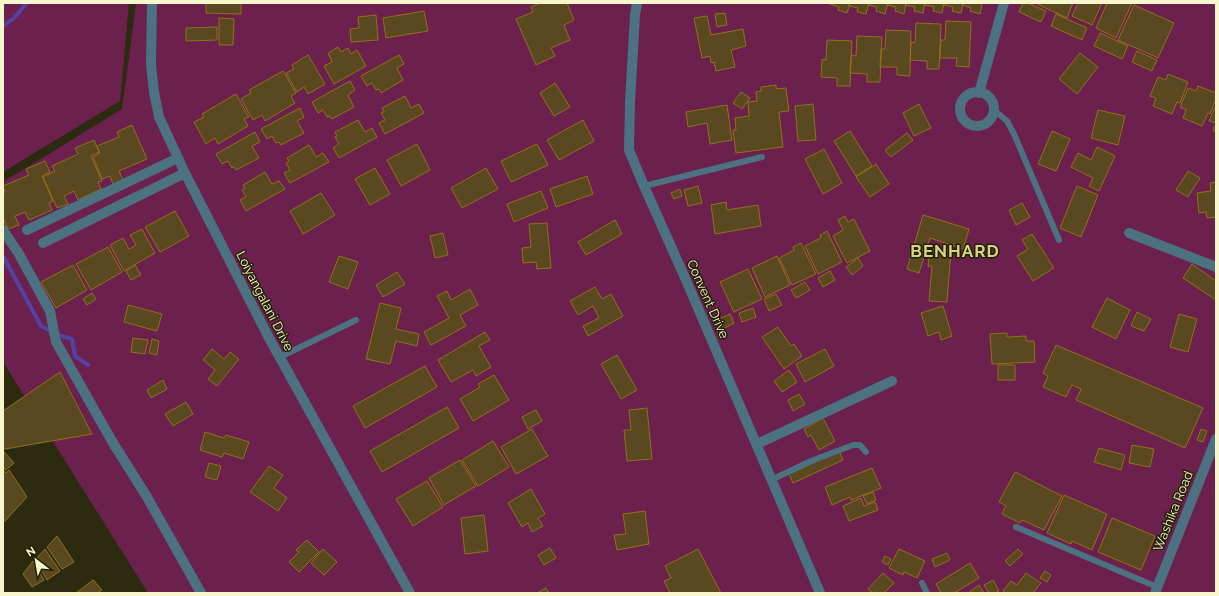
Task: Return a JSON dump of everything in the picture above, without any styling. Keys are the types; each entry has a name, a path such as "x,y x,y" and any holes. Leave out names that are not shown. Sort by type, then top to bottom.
{"street":[{"name":"Loiyangalani Drive","path":"152,3 151,65 159,117 185,173 280,357 410,593"},
{"name":"Convent Drive","path":"637,3 630,94 629,150 820,593"},
{"path":"978,93 1004,3"},
{"path":"978,93 986,96 992,102 994,110 991,118 985,124 977,126 969,125 963,119 960,113 960,106 963,99 968,95 978,93"},
{"path":"27,230 178,158"},
{"path":"43,243 185,173"},
{"path":"3,230 19,254 50,311 56,342 63,356 113,443 147,497 201,593"},
{"path":"1129,233 1216,267"},
{"path":"757,444 892,381"},
{"name":"Washika Road","path":"1156,590 1216,439"}],"lane":[{"path":"994,110 1007,121 1014,134 1059,240"},
{"path":"644,186 762,157"},
{"path":"280,357 356,320"},
{"path":"771,480 811,461 853,445 860,445 866,452"},
{"path":"1016,527 1156,590"},
{"path":"922,583 927,593"}],"shaded area":[{"path":"3,3 129,3 120,101 3,172"},
{"path":"136,3 1216,3 1216,593 148,593 3,362 3,182 122,109"}],"building":[{"path":"206,3 241,3 241,14 206,13"},
{"path":"540,3 567,3 574,20 564,25 570,40 551,48 555,56 536,65 516,19 533,12 531,7"},
{"path":"850,3 847,13 838,10 839,7 830,4"},
{"path":"850,3 869,3 866,14 857,12 858,8 849,6"},
{"path":"869,3 888,3 885,14 876,11 877,7 868,5"},
{"path":"888,3 906,3 904,14 895,11 896,7 887,5"},
{"path":"906,3 925,3 923,13 914,11 915,7 906,5"},
{"path":"925,3 944,3 942,13 933,11 934,7 925,5"},
{"path":"944,3 963,3 961,13 952,11 953,7 944,5"},
{"path":"963,3 982,3 980,14 970,11 971,8 963,5"},
{"path":"1023,3 1028,3 1046,11 1041,22 1019,12"},
{"path":"1035,3 1073,3 1067,18"},
{"path":"1078,3 1102,3 1092,25 1072,16"},
{"path":"1107,3 1132,3 1116,38 1096,28"},
{"path":"1134,5 1174,23 1158,58 1118,40"},
{"path":"424,11 428,31 386,38 383,18"},
{"path":"725,13 727,25 717,27 715,14"},
{"path":"1056,14 1087,28 1082,40 1051,26"},
{"path":"376,15 378,40 351,42 350,29 359,28 358,17"},
{"path":"707,16 711,35 743,29 746,46 731,50 735,67 716,71 714,62 711,63 710,56 702,58 694,18"},
{"path":"219,18 234,19 233,45 219,45"},
{"path":"946,21 971,22 969,67 956,66 957,58 940,58 941,40 945,40"},
{"path":"916,23 941,24 939,69 927,69 927,61 910,60 911,42 915,43"},
{"path":"217,27 217,40 186,41 186,28"},
{"path":"886,30 911,31 910,76 897,75 897,67 880,67 881,49 885,49"},
{"path":"1100,33 1128,46 1122,59 1094,46"},
{"path":"857,36 882,37 880,82 867,82 867,74 850,73 851,55 856,56"},
{"path":"827,40 852,41 850,86 837,86 837,78 821,77 822,59 826,60"},
{"path":"338,47 341,52 348,48 351,54 357,50 366,66 334,84 324,66 332,62 328,53"},
{"path":"1137,51 1157,60 1152,71 1132,62"},
{"path":"1080,53 1098,67 1077,94 1059,79"},
{"path":"308,55 325,84 308,94 304,87 297,92 286,73 294,69 292,65"},
{"path":"399,55 404,64 397,68 403,80 381,93 379,89 376,90 372,83 367,86 361,76"},
{"path":"283,71 296,93 291,96 295,103 265,121 262,115 253,120 241,99 251,93 249,90"},
{"path":"1168,74 1188,82 1180,103 1177,102 1172,114 1153,106 1156,98 1150,96 1158,77 1166,80"},
{"path":"350,81 355,90 348,95 354,107 332,119 330,116 327,117 323,110 318,113 312,102"},
{"path":"555,83 570,107 554,116 540,93"},
{"path":"776,85 776,89 786,88 789,111 779,112 783,147 736,153 733,130 736,130 735,118 749,116 748,102 757,101 756,92 761,91 761,87"},
{"path":"1198,86 1216,93 1216,99 1210,114 1208,113 1202,126 1183,118 1186,110 1180,107 1188,88 1196,91"},
{"path":"741,92 750,98 742,109 733,103"},
{"path":"236,94 249,117 244,119 248,126 218,144 215,138 206,144 194,122 204,117 202,114"},
{"path":"405,96 411,108 419,104 424,113 385,134 379,123 385,120 381,113 384,112 382,108"},
{"path":"813,104 816,140 798,141 795,106"},
{"path":"919,104 931,128 914,136 903,113"},
{"path":"727,105 732,140 710,144 707,123 688,127 686,112"},
{"path":"1216,105 1216,123 1209,121"},
{"path":"300,108 304,117 297,121 304,133 281,145 279,142 276,143 272,136 267,139 261,129"},
{"path":"1098,110 1125,116 1118,145 1091,138"},
{"path":"358,120 365,132 372,128 377,137 339,158 333,148 339,144 335,137 337,136 335,132"},
{"path":"583,120 594,141 559,160 547,140"},
{"path":"1216,123 1216,132 1213,130"},
{"path":"132,125 147,159 119,171 123,180 113,184 110,176 102,179 93,157 100,153 97,146 119,137 117,132"},
{"path":"850,131 872,166 856,176 834,141"},
{"path":"1052,131 1070,139 1056,171 1038,164"},
{"path":"255,132 260,142 252,146 259,158 236,170 234,167 232,168 228,161 222,164 216,154"},
{"path":"907,133 913,140 891,157 885,150"},
{"path":"94,140 99,152 91,156 102,181 98,182 101,189 78,200 74,191 64,196 68,204 57,208 43,177 55,171 52,166 78,154 75,148"},
{"path":"417,144 430,170 401,186 387,160"},
{"path":"537,144 548,165 511,182 501,161"},
{"path":"309,145 316,157 323,153 329,162 290,183 284,173 290,170 286,163 289,161 287,158"},
{"path":"1097,147 1115,156 1099,191 1089,186 1093,178 1071,167 1078,153 1091,160"},
{"path":"824,149 842,183 823,194 805,159"},
{"path":"45,161 50,172 42,176 53,201 49,203 52,210 29,220 25,212 15,216 19,225 8,229 3,218 3,193 5,192 3,186 29,175 26,169"},
{"path":"876,164 889,184 870,197 856,177"},
{"path":"375,168 390,194 370,205 355,179"},
{"path":"486,168 498,189 462,208 451,188"},
{"path":"1188,171 1200,178 1188,197 1176,190"},
{"path":"265,172 272,184 279,181 285,189 246,211 240,200 246,197 242,190 245,188 243,185"},
{"path":"587,176 593,194 556,207 550,189"},
{"path":"1216,182 1216,217 1207,218 1206,212 1199,213 1197,193 1211,191 1210,183"},
{"path":"698,186 702,203 688,206 684,190"},
{"path":"1077,186 1098,195 1081,237 1060,228"},
{"path":"680,189 682,196 674,199 671,193"},
{"path":"541,191 548,208 514,222 507,204"},
{"path":"321,193 335,215 303,234 290,211"},
{"path":"726,202 727,210 758,205 761,226 715,234 711,205"},
{"path":"1022,203 1030,217 1016,225 1009,210"},
{"path":"175,211 189,236 160,252 145,227"},
{"path":"923,215 969,229 963,249 930,238 919,273 907,269"},
{"path":"845,216 848,222 854,219 870,251 847,263 833,236 843,230 838,220"},
{"path":"615,220 622,234 586,255 578,242"},
{"path":"547,223 551,268 537,269 536,262 523,263 522,248 531,247 529,224"},
{"path":"142,229 155,253 124,271 110,245 123,238 129,249 136,245 130,235"},
{"path":"827,231 842,262 818,274 805,246 821,238 820,235"},
{"path":"443,233 448,255 435,258 430,236"},
{"path":"1032,234 1054,268 1033,281 1017,256 1028,249 1022,240"},
{"path":"801,243 816,274 792,285 779,258 794,250 793,247"},
{"path":"108,247 122,272 91,290 76,264"},
{"path":"930,249 951,250 947,302 929,301 932,266 928,266"},
{"path":"339,256 358,262 348,289 329,282"},
{"path":"777,256 790,285 765,297 752,268"},
{"path":"858,258 863,266 852,275 846,267"},
{"path":"1192,264 1216,281 1216,300 1183,278"},
{"path":"73,265 87,290 56,308 41,282"},
{"path":"135,265 141,275 131,280 126,271"},
{"path":"748,269 762,299 734,312 720,282"},
{"path":"830,271 835,280 823,287 818,278"},
{"path":"397,272 405,284 383,297 376,285"},
{"path":"805,282 810,290 796,298 791,290"},
{"path":"595,287 602,299 611,294 623,316 588,336 583,326 599,318 593,306 578,315 570,301"},
{"path":"470,289 478,305 460,315 466,326 431,345 424,332 449,318 437,296 447,291 451,300"},
{"path":"92,293 96,299 87,305 83,299"},
{"path":"776,294 782,305 769,311 764,299"},
{"path":"1107,298 1130,310 1116,339 1092,327"},
{"path":"380,303 401,308 396,329 419,334 417,346 396,341 390,364 366,359"},
{"path":"128,305 162,314 157,331 124,322"},
{"path":"943,306 952,336 941,340 939,332 928,336 921,313"},
{"path":"753,308 756,317 742,322 739,313"},
{"path":"1137,312 1151,319 1144,331 1131,326"},
{"path":"730,314 734,323 723,329 719,319"},
{"path":"1179,314 1197,319 1188,352 1170,347"},
{"path":"778,327 791,346 794,344 802,356 784,369 762,337"},
{"path":"485,332 490,340 479,346 491,367 476,376 473,370 451,382 438,360"},
{"path":"1007,333 1007,337 1026,336 1026,341 1034,341 1035,362 992,364 990,334"},
{"path":"133,338 148,340 145,354 131,352"},
{"path":"152,339 159,341 157,355 149,353"},
{"path":"1056,345 1203,408 1185,448 1076,400 1081,389 1072,385 1066,397 1043,387 1048,376 1043,373"},
{"path":"212,349 224,359 230,352 239,359 217,386 208,379 215,370 203,360"},
{"path":"825,349 834,366 805,382 796,364"},
{"path":"617,355 637,390 621,399 601,364"},
{"path":"998,365 1015,365 1015,380 998,380"},
{"path":"425,366 437,387 365,428 353,406"},
{"path":"789,370 797,382 782,392 774,381"},
{"path":"60,372 92,434 5,449 3,446 3,411"},
{"path":"494,375 509,400 473,421 460,399 480,387 478,384"},
{"path":"163,380 167,389 151,398 147,390"},
{"path":"799,394 805,404 793,411 788,400"},
{"path":"186,402 193,414 173,426 165,414"},
{"path":"447,407 459,428 382,472 370,451"},
{"path":"647,408 652,459 627,461 624,430 631,430 629,410"},
{"path":"536,410 542,421 528,429 522,417"},
{"path":"823,418 835,441 819,450 811,435 808,437 804,429"},
{"path":"532,429 548,456 516,474 501,447"},
{"path":"1201,429 1207,431 1203,442 1197,440"},
{"path":"205,432 224,438 226,435 249,442 243,459 224,453 222,457 200,450"},
{"path":"493,441 509,467 478,486 462,460"},
{"path":"1132,445 1154,449 1150,467 1129,463"},
{"path":"1099,448 1125,455 1121,470 1094,462"},
{"path":"839,451 843,460 793,483 789,474"},
{"path":"4,452 14,463 6,470 3,467"},
{"path":"460,460 476,486 444,505 429,478"},
{"path":"209,463 221,466 217,480 205,477"},
{"path":"269,466 283,475 274,488 287,498 278,511 250,492"},
{"path":"872,468 881,488 851,500 850,497 832,505 825,487"},
{"path":"3,469 6,473 9,470 27,497 3,523"},
{"path":"1015,472 1062,496 1044,530 1022,520 1020,523 1002,514 1006,506 999,502"},
{"path":"427,481 443,507 413,526 396,499"},
{"path":"531,489 545,514 538,518 543,526 532,532 528,523 522,527 508,503"},
{"path":"873,492 876,500 867,504 863,496"},
{"path":"1064,495 1107,514 1092,550 1072,541 1071,544 1047,533"},
{"path":"861,498 864,506 875,502 878,510 849,521 843,506"},
{"path":"645,511 649,544 617,550 614,535 626,534 623,514"},
{"path":"484,515 488,551 465,554 461,518"},
{"path":"1112,518 1155,536 1141,570 1098,552"},
{"path":"57,536 74,562 62,569 47,547"},
{"path":"307,540 319,552 299,572 289,562 299,552 296,550"},
{"path":"550,548 556,558 544,565 538,555"},
{"path":"45,549 60,571 47,580 35,560"},
{"path":"323,549 337,562 324,575 311,563"},
{"path":"698,549 721,593 670,593 664,581 671,578 665,566"},
{"path":"899,549 925,561 917,578 904,572 903,575 889,568"},
{"path":"1018,549 1023,554 1010,566 1005,561"},
{"path":"947,553 950,560 935,567 932,559"},
{"path":"885,556 891,559 888,565 882,562"},
{"path":"33,561 44,580 32,587 23,574"},
{"path":"970,563 979,578 954,593 941,593 936,584"},
{"path":"1045,571 1051,575 1047,582 1040,578"},
{"path":"883,573 894,583 884,593 873,593 868,589"},
{"path":"1026,573 1041,583 1033,593 1005,593 1003,591 1011,581 1017,585"},
{"path":"93,580 102,590 97,593 76,593"},
{"path":"993,580 999,591 989,593 984,585"},
{"path":"979,585 984,593 968,593"},
{"path":"546,588 549,593 537,593"}],"waterway":[{"path":"3,26 14,18 27,3"},
{"path":"3,256 41,326 61,336 72,339 75,356 88,365"}],"district":[{"name":"BENHARD","path":"955,251"}]}
